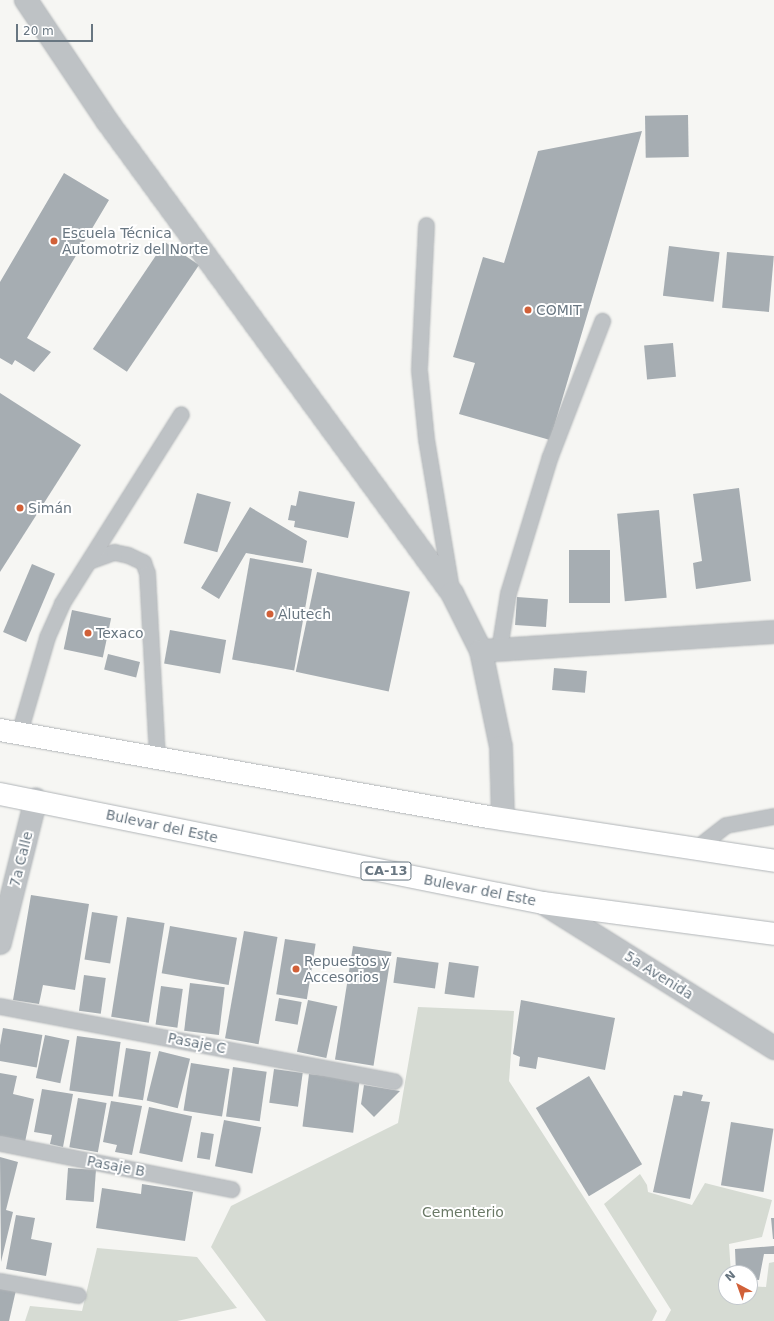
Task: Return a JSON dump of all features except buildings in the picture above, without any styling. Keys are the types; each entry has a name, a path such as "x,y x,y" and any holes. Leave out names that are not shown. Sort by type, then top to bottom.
{"highway":[{"path":"10,731 503,819 774,861"},
{"name":"Bulevar del Este","path":"0,794 36,799 543,903 774,934"}],"street":[{"path":"26,0 107,121 452,593 490,650 501,747 503,819"},
{"path":"490,650 774,632"},
{"name":"7a Calle","path":"0,943 36,799"},
{"name":"5a Avenida","path":"543,903 774,1048"}],"lane":[{"path":"426,225 419,370 426,439 452,593"},
{"path":"490,650 550,456 602,321"},
{"path":"10,731 62,603 181,414"},
{"path":"89,561 114,552 128,555 143,562 148,573 157,758"},
{"path":"695,849 726,825 774,816"},
{"name":"Pasaje C","path":"0,1006 394,1081"},
{"name":"Pasaje B","path":"0,1143 231,1189"},
{"path":"0,1281 78,1295"}],"green space":[{"name":"Cementerio","path":"418,1007 514,1011 509,1081 657,1311 652,1321 266,1321 211,1247 231,1206 398,1123"},
{"path":"640,1174 647,1185 648,1192 692,1205 705,1183 772,1200 762,1237 729,1244 730,1265 718,1265 718,1305 758,1305 758,1286 766,1287 769,1263 774,1262 774,1321 665,1321 671,1310 604,1204"},
{"path":"97,1248 197,1257 237,1308 177,1321 25,1321 30,1306 82,1311"}],"place":[{"name":"Escuela Técnica Automotriz del Norte","path":"54,241"},
{"name":"COMIT","path":"528,310"},
{"name":"Simán","path":"20,508"},
{"name":"Alutech","path":"270,614"},
{"name":"Texaco","path":"88,633"},
{"name":"Repuestos y Accesorios","path":"296,969"}]}
